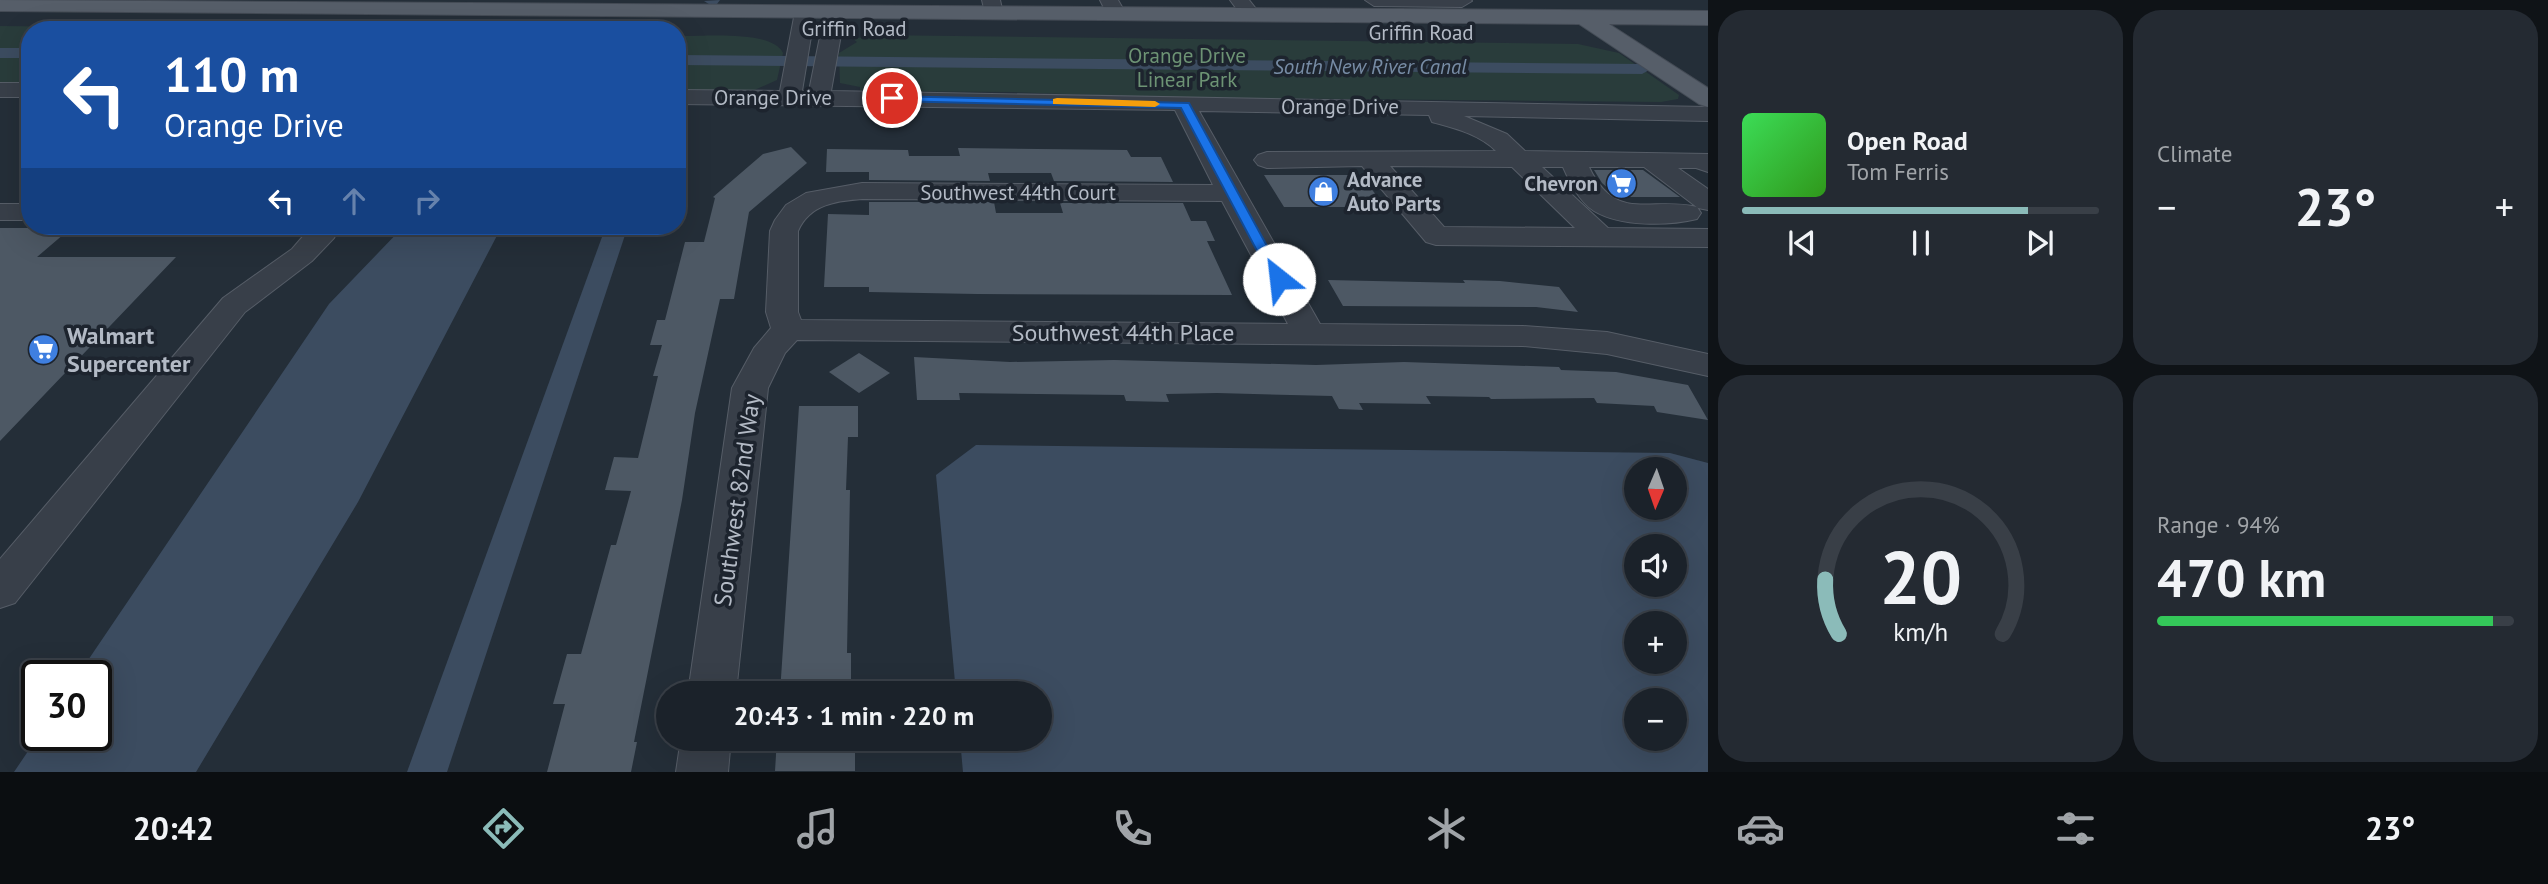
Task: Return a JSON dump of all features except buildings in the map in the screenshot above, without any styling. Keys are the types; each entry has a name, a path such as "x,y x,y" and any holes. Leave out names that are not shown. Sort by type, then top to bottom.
{"main road":[{"path":"1556,0 1587,8 1634,36 1703,87"},
{"name":"Griffin Road","path":"8,7 327,3 750,5 802,25"},
{"path":"640,21 649,20 682,5"},
{"name":"Griffin Road","path":"8,7 442,21"},
{"name":"Griffin Road","path":"832,25 992,7 1587,8"},
{"name":"Griffin Road","path":"1634,36 1708,18"},
{"name":"Griffin Road","path":"686,26 832,25 1634,36 1708,34"},
{"path":"1634,36 1703,87"}],"street":[{"path":"1374,0 1461,0"},
{"path":"791,90 802,25"},
{"path":"820,90 832,25"},
{"path":"0,90 21,90"},
{"name":"Orange Drive","path":"686,96 820,90 1185,105 1389,106 1708,114"},
{"path":"1185,105 1309,333"},
{"path":"1389,106 1458,121 1498,139 1600,237"},
{"path":"1498,139 1502,124 1514,118 1549,110"},
{"path":"1369,158 1436,236 1708,238"},
{"path":"1572,159 1580,182 1596,202 1614,212 1708,213"},
{"path":"1266,160 1702,160 1708,164"},
{"path":"1651,160 1708,202"},
{"name":"Southwest 44th Court","path":"788,330 782,312 784,232 788,220 806,203 822,196 862,191 1231,193"},
{"path":"0,212 21,212"},
{"path":"0,590 18,547 234,305 302,256 321,235"},
{"name":"Southwest 44th Place","path":"788,330 1555,337 1620,345 1708,365"},
{"name":"Southwest 82nd Way","path":"713,681 750,388 771,348 788,330"},
{"path":"702,772 704,751"}],"green space":[{"path":"0,26 21,26 21,87 0,86"},
{"name":"Orange Drive Linear Park","path":"872,35 1578,44 1619,53 1679,95 1678,99 1661,102 1151,97 1011,92 860,91 860,87 840,83 839,53 857,42 853,39"},
{"path":"686,36 751,37 776,45 783,53 777,80 750,92 686,94"}],"water":[{"path":"395,235 497,235 358,502 196,772 14,772 28,751 112,751 112,660 88,660 329,304"},
{"path":"976,445 1670,453 1685,457 1624,457 1624,520 1687,520 1687,457 1708,463 1708,772 963,772 961,751 1052,751 1052,681 955,681 936,475"}],"waterway":[{"name":"South New River Canal","path":"0,53 21,53"},
{"name":"South New River Canal","path":"686,60 1642,69"},
{"path":"427,772 614,235"}],"slow traffic":[{"path":"1057,101 1155,104"}],"place":[{"name":"Chevron","path":"1621,183"},
{"name":"Advance Auto Parts","path":"1324,191"},
{"name":"Walmart Supercenter","path":"44,349"}],"route":[{"path":"892,98 1185,105 1194,127 1279,279"}]}
